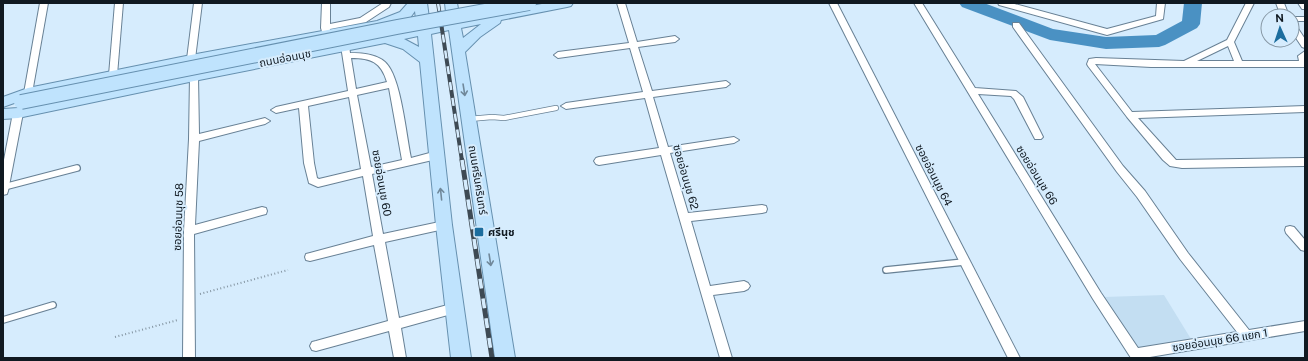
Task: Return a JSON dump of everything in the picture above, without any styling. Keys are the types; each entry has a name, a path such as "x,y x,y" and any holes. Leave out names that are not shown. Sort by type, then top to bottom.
{"main road":[{"path":"382,23 405,15 415,3"},
{"name":"ถนนอ่อนนุช","path":"3,114 22,103 113,75 326,31 342,31 382,23 422,10 495,3"},
{"name":"ถนนอ่อนนุช","path":"3,107 390,28 531,5 567,3"},
{"name":"ถนนอ่อนนุช","path":"3,102 22,103 346,51 383,38 503,16 531,5"},
{"name":"ถนนศรีนครินทร์","path":"452,7 505,358"},
{"path":"422,10 444,225 461,358"},
{"path":"458,51 475,34 489,23 503,16"},
{"path":"342,31 350,34 353,38 346,51"},
{"path":"383,38 396,40 411,47 426,60"}],"street":[{"path":"3,189 44,3"},
{"path":"113,75 119,3"},
{"path":"191,60 198,3"},
{"path":"326,3 326,31 363,20 387,3"},
{"name":"ซอยอ่อนนุช 62","path":"621,3 666,150 726,358"},
{"name":"ซอยอ่อนนุช 64","path":"833,3 1014,358"},
{"name":"ซอยอ่อนนุช 66","path":"918,3 1097,296 1136,356"},
{"path":"1002,3 1107,32 1160,16 1161,3"},
{"path":"1185,64 1230,42 1250,3"},
{"path":"1302,3 1305,7"},
{"path":"1016,25 1120,169 1141,194 1184,256 1246,335"},
{"path":"558,55 675,39"},
{"path":"1230,42 1239,64"},
{"path":"346,51 377,61 387,69 393,84 407,162"},
{"name":"ซอยอ่อนนุช 60","path":"346,51 400,358"},
{"path":"1305,54 1302,56 1302,60 1305,63"},
{"path":"1305,63 1151,64 1092,61 1091,64 1130,115 1166,157 1173,163 1305,162"},
{"name":"ซอยอ่อนนุช 58","path":"189,358 188,230 194,139 194,76"},
{"path":"276,110 393,84"},
{"path":"566,106 726,84"},
{"path":"972,91 1013,93 1018,97 1038,137"},
{"path":"303,104 309,163 313,180 318,183 437,155"},
{"path":"1130,115 1305,108"},
{"path":"194,139 265,121"},
{"path":"599,161 734,140"},
{"path":"685,218 762,209"},
{"path":"188,230 262,211"},
{"path":"310,257 379,239 444,225"},
{"path":"1290,230 1305,247"},
{"path":"706,291 744,286"},
{"path":"316,346 454,308"},
{"name":"ซอยอ่อนนุช 66 แยก 1","path":"1136,356 1246,335 1305,326"}],"lane":[{"path":"468,119 492,117 504,118 556,108"},
{"path":"3,189 77,168"},
{"path":"886,270 964,262"},
{"path":"3,320 53,305"}],"path":[{"path":"189,296 288,270"},
{"path":"115,337 189,317"}],"shaded area":[{"path":"1164,295 1191,339 1136,349 1104,297"}],"waterway":[{"path":"968,3 1050,34 1106,43 1159,41 1191,24 1193,3"}],"railway":[{"path":"438,3 462,161"},
{"path":"462,160 492,358"}],"place":[{"name":"ศรีนุช","path":"479,232"}]}
